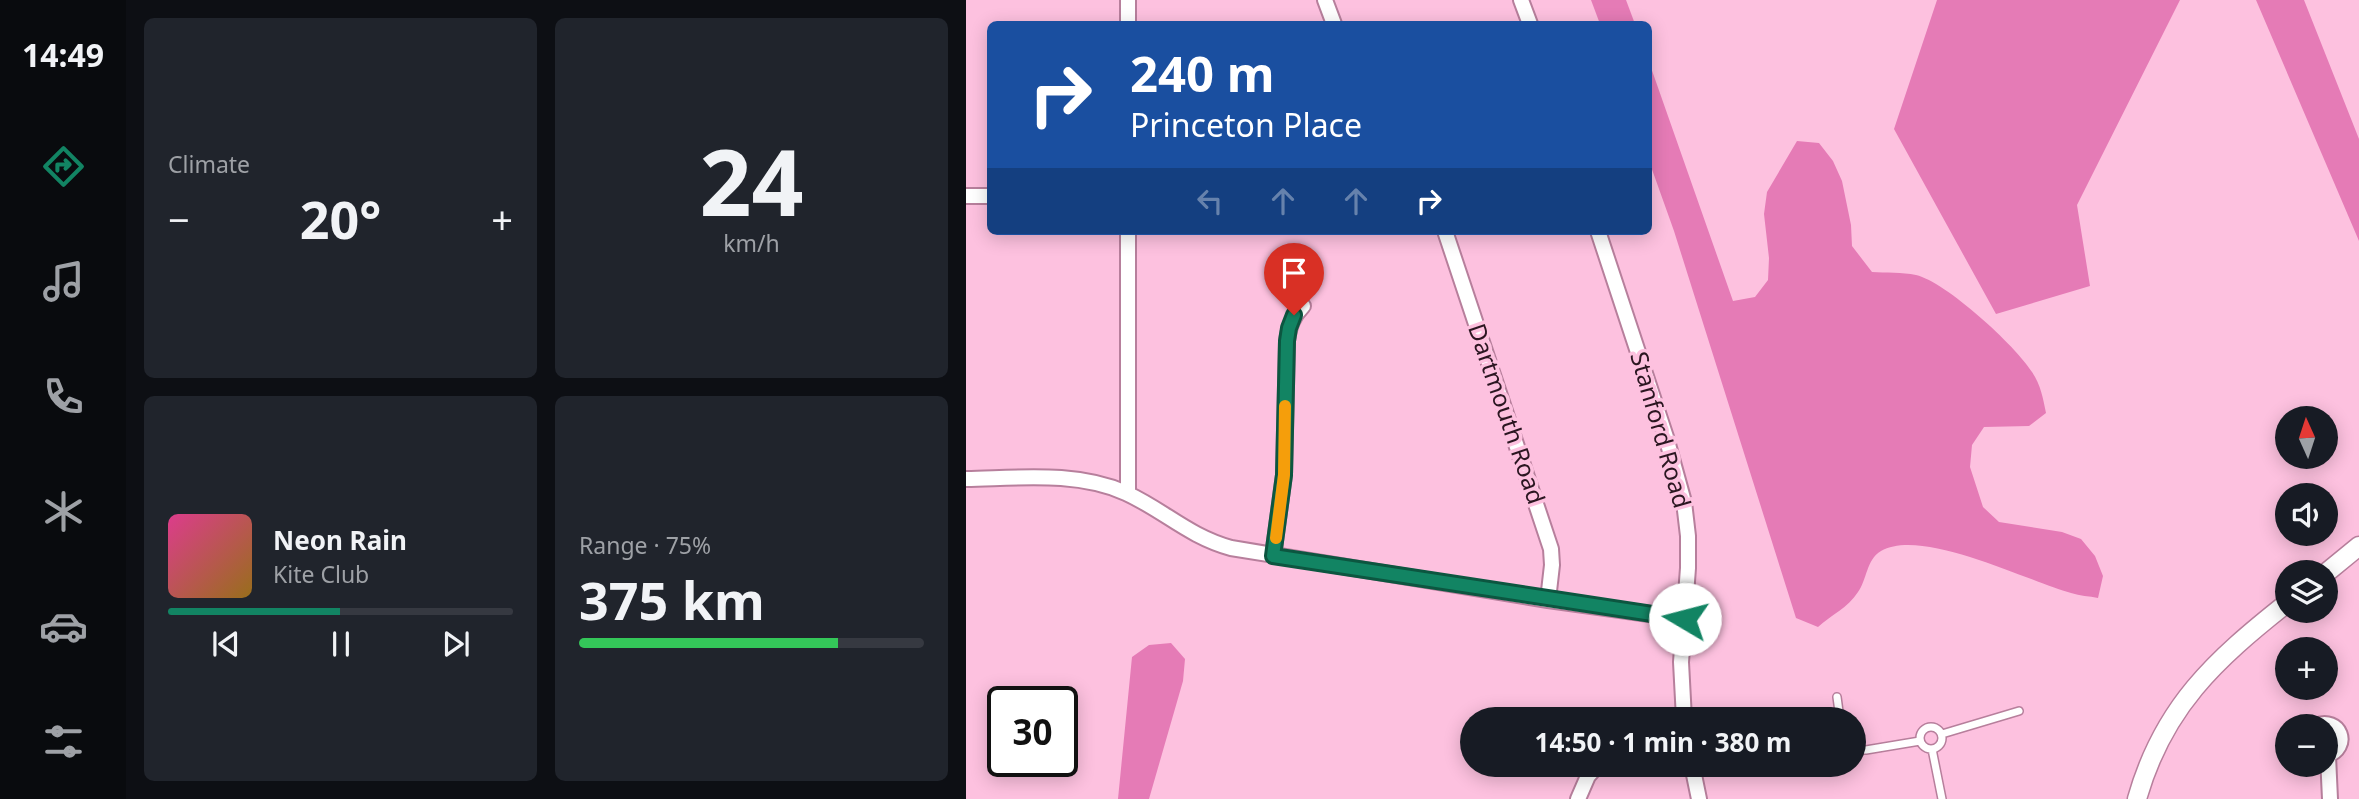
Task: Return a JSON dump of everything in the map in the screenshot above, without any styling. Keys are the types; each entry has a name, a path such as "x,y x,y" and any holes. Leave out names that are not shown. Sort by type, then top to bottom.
{"street":[{"path":"1128,0 1128,21"},
{"path":"1325,0 1333,21"},
{"path":"1521,0 1529,21"},
{"path":"966,196 987,196"},
{"path":"1128,235 1128,494"},
{"name":"Dartmouth Road","path":"1446,235 1551,549 1548,600"},
{"name":"Stanford Road","path":"1599,235 1667,437 1681,492 1688,536 1681,662 1684,707"},
{"path":"1273,556 1284,475 1287,341 1294,315 1303,306"},
{"path":"966,479 1054,478 1087,481 1128,494 1208,542 1273,556 1685,619"},
{"path":"2338,563 2359,546"},
{"path":"2137,799 2158,743 2197,682 2275,613"},
{"path":"1578,799 1588,777"},
{"path":"1694,777 1699,799"},
{"path":"2328,777 2330,799"}],"lane":[{"path":"1837,697 1838,707"},
{"path":"1942,734 2019,711"},
{"path":"1928,727 1936,727 1942,734 1941,743 1932,749 1925,747 1920,741 1922,731 1928,727"},
{"path":"1866,750 1920,741"},
{"path":"1932,749 1942,799"}],"shaded area":[{"path":"1591,0 1626,0 1634,21 1599,21"},
{"path":"1937,0 2180,0 2077,205 2090,286 1996,314 1894,129"},
{"path":"2256,0 2304,0 2359,139 2359,241"},
{"path":"1652,71 1733,301 1755,297 1768,280 1769,258 1764,214 1767,192 1797,141 1819,143 1833,161 1842,181 1851,225 1852,246 1872,272 1916,275 1945,289 1979,316 2024,361 2038,382 2046,413 2029,426 1984,427 1972,445 1970,467 1983,507 1999,522 2062,532 2081,539 2095,556 2103,576 2098,598 2052,587 1975,558 1922,546 1899,545 1876,555 1854,598 1818,627 1796,618 1674,231 1652,169"},
{"path":"1171,643 1185,659 1183,681 1149,799 1118,799 1132,657 1149,645"}],"slow traffic":[{"path":"1276,538 1284,475 1285,406"}],"route":[{"path":"1294,315 1287,341 1284,475 1273,556 1685,619"}]}
